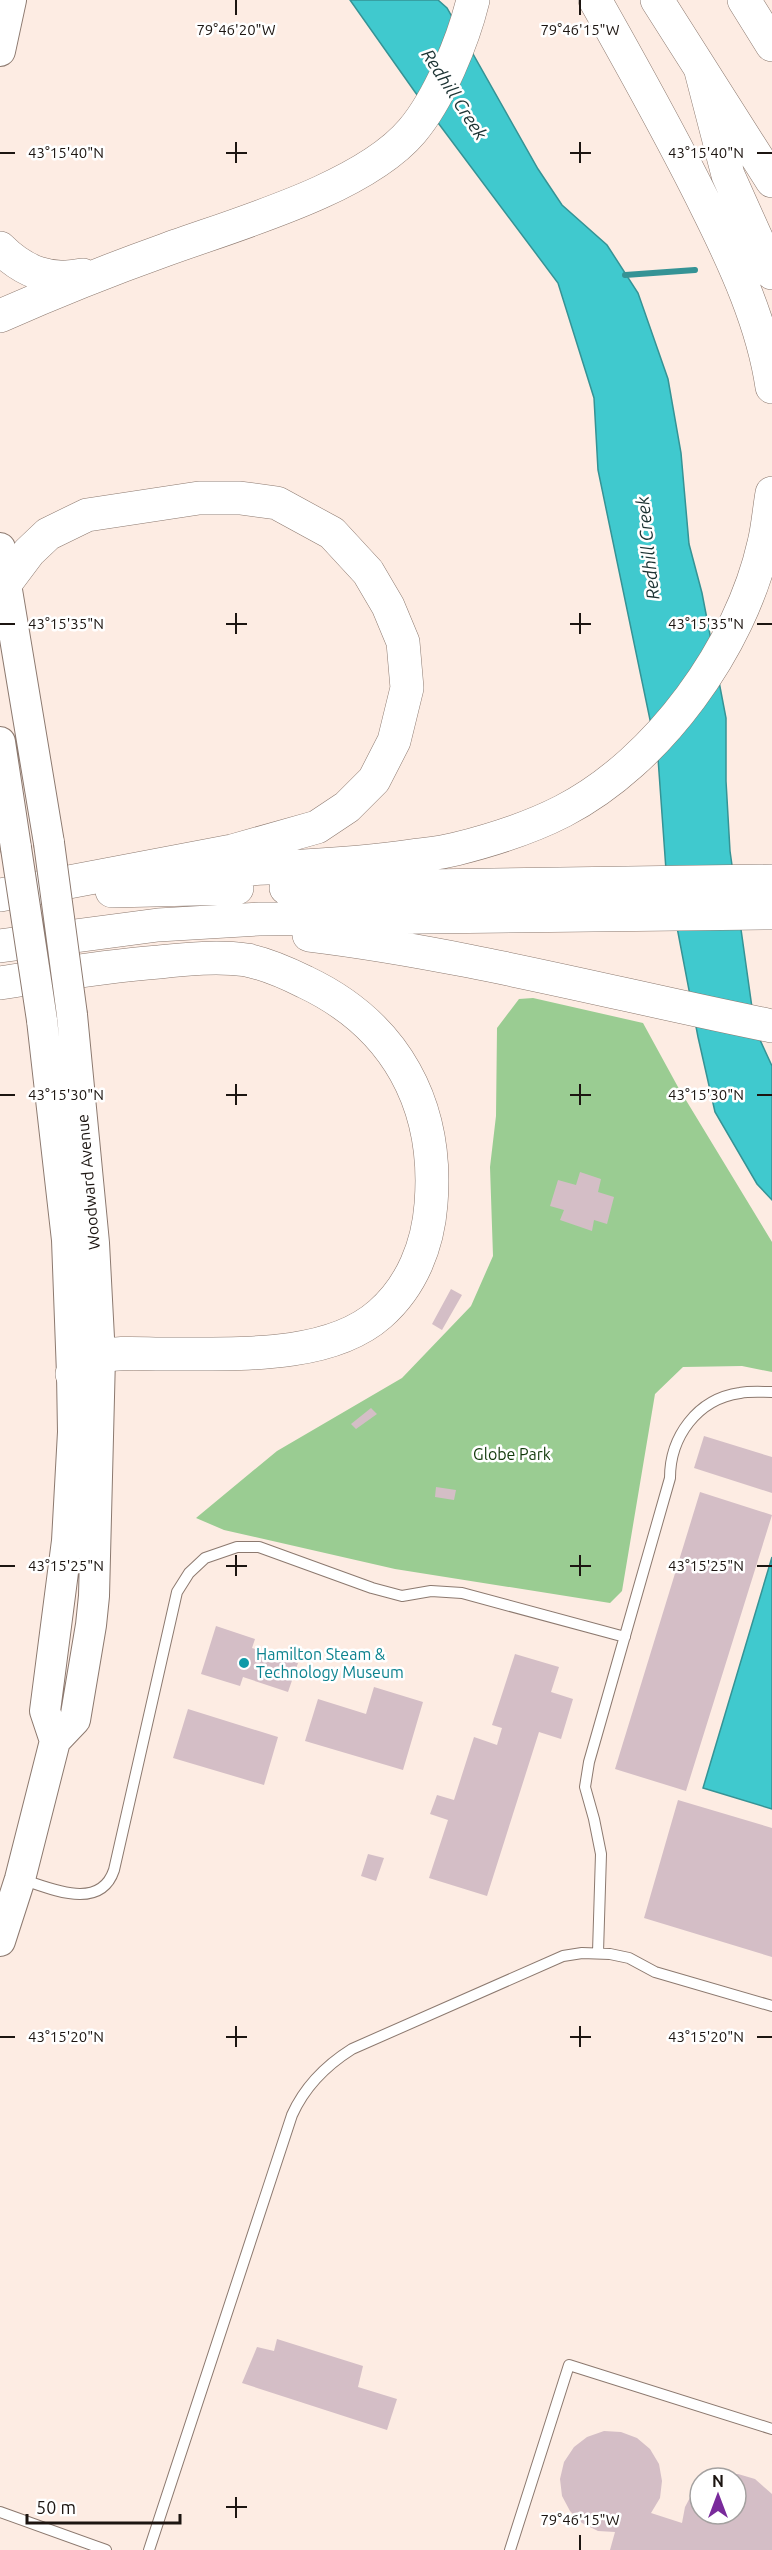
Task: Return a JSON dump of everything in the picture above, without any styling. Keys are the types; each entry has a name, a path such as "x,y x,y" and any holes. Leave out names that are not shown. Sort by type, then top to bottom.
{"highway":[{"path":"0,316 114,268 308,198 376,164 412,131 433,98 455,58 473,0"},
{"path":"595,0 667,126 717,229 744,289 769,366 772,387"},
{"path":"657,0 772,181"},
{"path":"744,0 772,45"},
{"path":"701,71 728,175 772,273"},
{"path":"0,248 12,260 46,277 67,278 114,268"},
{"path":"135,889 235,870 382,861 454,850 523,828 563,811 637,760 690,698 728,638 750,588 764,543 772,493"},
{"path":"0,895 232,851 317,827 347,807 374,780 394,741 407,688 403,642 388,606 368,572 332,533 277,503 240,498 199,498 87,515 48,534 29,552 5,584"},
{"path":"0,906 42,898 135,889 772,881"},
{"path":"0,946 158,925 259,919 770,914"},
{"path":"158,925 277,932 371,943 440,955 772,1026"},
{"path":"0,983 101,967 197,958 247,960 289,974 328,993 363,1018 388,1046 409,1081 427,1124 432,1156 432,1191 427,1234 419,1259 407,1280 379,1315 335,1340 279,1350 100,1357 72,1374"}],"main road":[{"path":"0,51 11,0"},
{"name":"Woodward Avenue","path":"0,548 50,843 72,1015 94,1243 100,1357 91,1625 75,1720 55,1741 11,1890 0,1941"},
{"name":"Woodward Avenue","path":"0,742 42,1020 67,1240 73,1432 67,1541 45,1711 55,1741"}],"lane":[{"path":"598,1952 601,1854 585,1787 589,1762 670,1478 672,1454 681,1432 697,1413 717,1400 740,1393 772,1392"},
{"path":"11,1890 82,1895 98,1891 110,1880 177,1592 196,1565 215,1553 237,1547 259,1547 372,1588 402,1596 431,1592 462,1593 625,1637"},
{"path":"149,2550 292,2115 307,2089 327,2066 352,2049 563,1956 598,1952 629,1958 655,1972 772,2006"},
{"path":"510,2550 569,2365 772,2429"},
{"path":"0,2512 106,2550"}],"green space":[{"name":"Globe Park","path":"533,998 643,1023 678,1087 772,1242 772,1372 742,1366 683,1367 655,1394 622,1591 610,1603 395,1569 224,1530 196,1518 277,1451 402,1378 471,1306 493,1256 490,1167 496,1116 497,1028 519,999"}],"water":[{"name":"Redhill Creek","path":"350,0 438,0 447,8 538,169 562,205 607,245 638,293 668,379 681,453 689,544 702,593 726,718 726,781 730,851 755,1029 772,1066 772,1200 757,1184 715,1112 666,870 658,758 598,470 594,398 558,283 415,92"},
{"path":"772,1557 772,1809 703,1788"}],"building":[{"path":"580,1172 601,1179 598,1192 614,1197 607,1224 594,1220 592,1231 560,1220 564,1210 550,1206 558,1180 576,1185"},
{"path":"451,1289 462,1295 442,1330 432,1324"},
{"path":"371,1408 377,1414 356,1429 351,1424"},
{"path":"704,1436 772,1457 772,1493 694,1468"},
{"path":"436,1487 456,1490 454,1500 435,1497"},
{"path":"700,1492 772,1515 686,1791 615,1769"},
{"path":"216,1626 255,1639 252,1648 298,1663 288,1692 243,1677 240,1686 201,1674"},
{"path":"515,1654 559,1667 551,1692 573,1699 561,1739 539,1732 487,1896 429,1878 448,1820 430,1814 437,1795 454,1800 474,1737 497,1745 502,1728 492,1725"},
{"path":"374,1687 423,1702 403,1770 305,1741 318,1699 366,1714"},
{"path":"188,1709 278,1737 264,1785 173,1758"},
{"path":"678,1800 772,1828 772,1957 644,1918"},
{"path":"368,1854 384,1858 376,1881 361,1876"},
{"path":"277,2339 363,2366 358,2387 397,2399 387,2430 242,2383 257,2347 274,2351"},
{"path":"604,2431 621,2432 637,2438 650,2449 659,2464 662,2481 660,2498 651,2513 682,2523 688,2501 688,2526 748,2526 748,2477 755,2479 772,2494 772,2550 610,2550 615,2532 598,2531 582,2523 570,2511 562,2496 560,2479 564,2462 574,2447 587,2437"}],"waterway":[{"path":"625,275 695,270"}],"place":[{"name":"Hamilton Steam & Technology Museum","path":"244,1663"}]}
